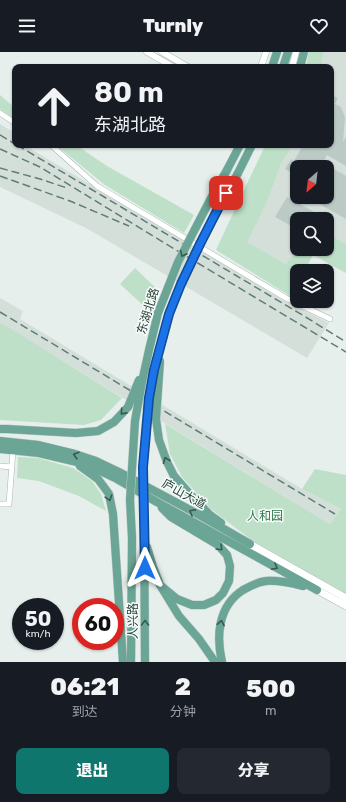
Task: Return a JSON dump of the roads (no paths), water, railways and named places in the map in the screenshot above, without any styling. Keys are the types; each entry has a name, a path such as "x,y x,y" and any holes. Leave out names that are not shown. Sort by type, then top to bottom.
{"main road":[{"path":"273,64 277,52"},
{"path":"285,64 288,52"},
{"path":"301,64 304,52"},
{"name":"东湖北路","path":"130,500 135,421 158,314 178,262 238,148"},
{"name":"东湖北路","path":"144,508 143,467 149,398 154,370 169,314 181,284 217,210 251,148"},
{"path":"162,342 156,420 159,440 167,462 174,476 210,515 250,544"},
{"path":"3,429 76,433 98,431 114,422 128,407 146,365"},
{"name":"庐山大道","path":"0,441 38,445 96,461 120,472 346,598"},
{"name":"庐山大道","path":"0,449 39,452 73,461 112,476 154,501 346,606"},
{"path":"73,461 98,479 109,494 113,514 123,662"},
{"name":"人兴路","path":"130,500 132,538 131,662"},
{"path":"154,501 172,517 218,545 227,556 230,566 228,581 223,593 216,600 204,605 192,605 177,599 160,585"},
{"name":"人兴路","path":"144,508 145,662"},
{"path":"144,537 160,585 179,616 215,662"},
{"path":"222,662 219,649 221,618 227,606 236,594 251,585 266,581 289,582 317,590"}],"street":[{"path":"147,52 168,64"},
{"path":"162,52 183,64"},
{"path":"262,64 266,52"},
{"path":"293,64 296,52"},
{"path":"0,112 12,121"},
{"path":"54,148 98,186 286,298 330,319"},
{"path":"0,504 8,504 13,450"},
{"path":"0,466 12,467"}],"railway":[{"path":"0,135 12,142"},
{"path":"22,148 346,342"},
{"path":"0,149 40,167 346,352"},
{"path":"0,168 67,188"},
{"path":"0,176 70,201 129,226"},
{"path":"0,312 335,514"}],"park label":[{"name":"人和园","path":"265,516"}]}
